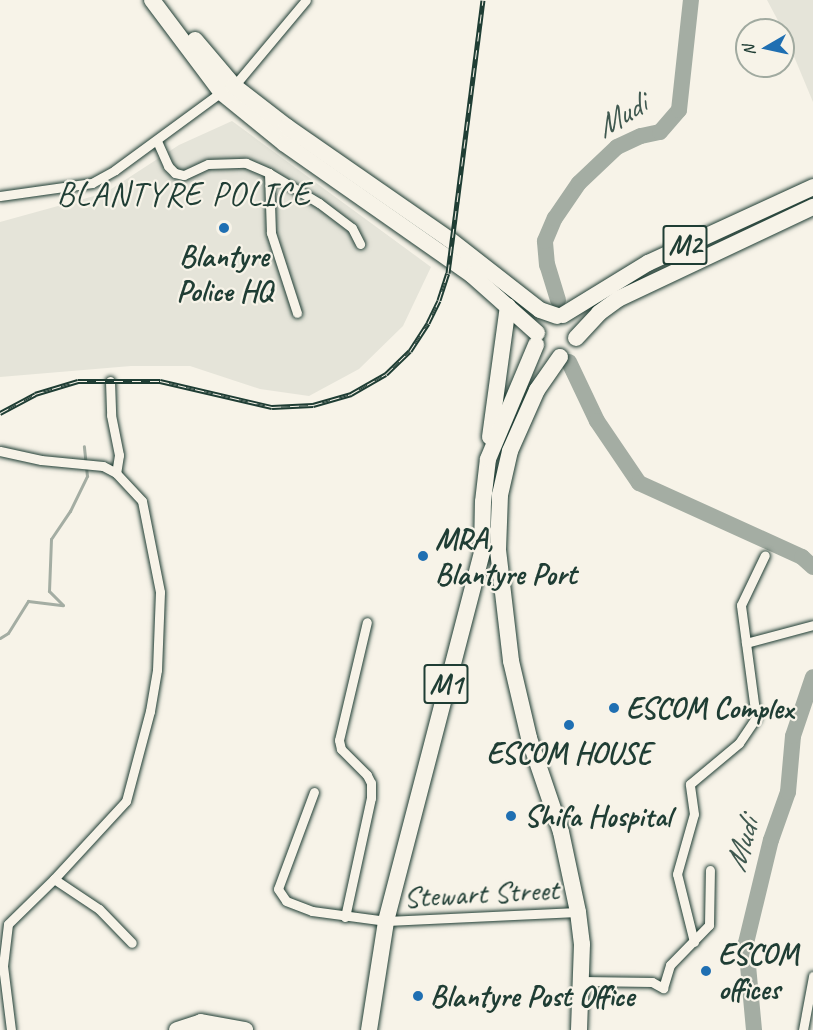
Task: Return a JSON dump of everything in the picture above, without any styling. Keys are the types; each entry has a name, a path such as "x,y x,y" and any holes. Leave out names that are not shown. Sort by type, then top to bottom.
{"highway":[{"path":"152,0 227,89 285,144 472,275 508,306 537,339 545,356 560,357 576,338 574,323 560,315 540,310 448,239 227,89 161,0"},
{"name":"M2","path":"560,315 648,263 813,187"},
{"name":"M2","path":"576,338 599,313 618,299 813,207"},
{"path":"488,459 508,306"},
{"path":"537,339 547,321 560,315"},
{"name":"M1","path":"369,1030 386,921 482,552 483,502 488,459 537,339"},
{"name":"M1","path":"560,357 548,371 520,422 510,451 500,495 498,549 511,661 529,738 561,832 578,912 582,944 579,1030"},
{"path":"177,1030 201,1022 245,1030"}],"street":[{"path":"0,196 92,183 116,170 227,89 306,0"},
{"path":"157,141 168,166 176,173 184,175 208,164 246,163 269,173 320,203 352,228 360,244"},
{"path":"269,173 271,233 297,313"},
{"path":"110,381 111,415 119,455 116,473"},
{"path":"0,452 41,460 103,466 116,473 142,501 160,592 157,670 150,711 126,801 54,879 8,924 2,943 11,1030"},
{"path":"694,942 677,874 694,814 690,784 739,744 756,718 741,605 765,555"},
{"path":"345,917 371,798 367,775 341,749 339,740 367,622"},
{"path":"746,643 813,625"},
{"name":"Stewart Street","path":"314,792 278,889 286,901 312,911 386,921 578,912"},
{"path":"582,981 652,982 663,988 670,965 709,925 710,870"},
{"path":"54,879 99,909 132,943"},
{"path":"803,1030 813,976"}],"shaded area":[{"path":"767,0 813,0 813,102 795,59 795,18 777,18"},
{"path":"232,121 431,267 403,326 359,369 309,396 260,389 190,366 131,366 0,377 0,222 105,193 179,145"}],"waterway":[{"name":"Mudi","path":"558,300 547,265 545,241 555,218 579,183 617,147 641,136 660,132 679,110 691,0"},
{"name":"Mudi","path":"569,362 597,421 639,483 802,557 813,567"},
{"path":"0,638 8,633 28,601 63,605 49,591 51,539 70,511 87,476 84,446"},
{"name":"Mudi","path":"754,1030 746,943 771,840 788,792 793,736 813,677"}],"railway":[{"path":"0,413 35,394 78,381 160,381 272,407 313,405 351,394 386,374 410,351 428,323 448,273 483,0"}],"place":[{"name":"Blantyre Police HQ","path":"224,228"},
{"name":"MRA, Blantyre Port","path":"423,556"},
{"name":"ESCOM Complex","path":"614,708"},
{"name":"ESCOM HOUSE","path":"569,725"},
{"name":"Shifa Hospital","path":"511,816"},
{"name":"ESCOM offices","path":"706,971"},
{"name":"Blantyre Post Office","path":"418,996"}],"district":[{"name":"BLANTYRE POLICE","path":"184,195"}]}
